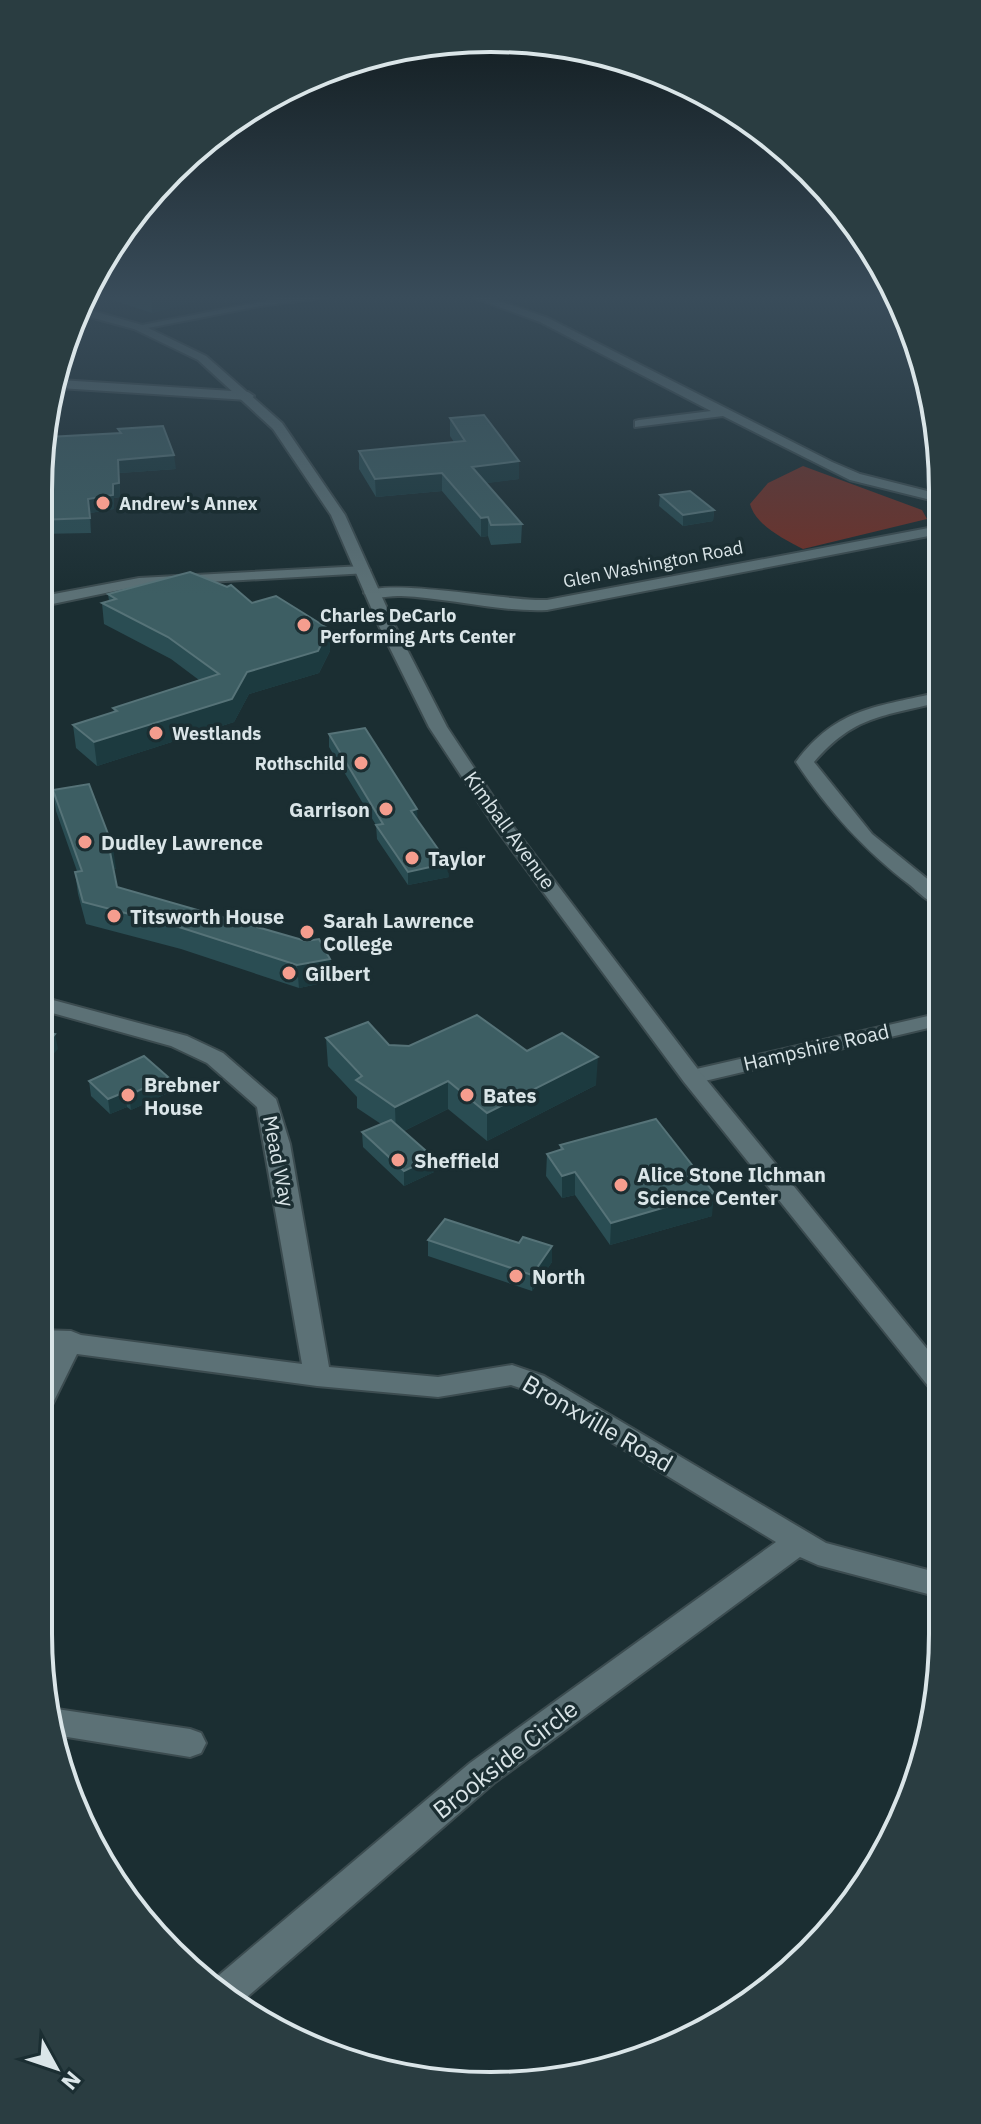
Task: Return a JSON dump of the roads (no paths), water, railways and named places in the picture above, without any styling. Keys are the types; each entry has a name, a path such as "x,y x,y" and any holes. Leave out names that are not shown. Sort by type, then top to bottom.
{"street":[{"name":"Kimball Avenue","path":"248,396 278,426 338,515 372,593 438,727 504,827 692,1077 929,1369"},
{"path":"689,396 855,477 929,496"},
{"path":"639,424 721,413"},
{"name":"Glen Washington Road","path":"372,593 399,591 522,606 547,605 587,600 654,582 929,532"},
{"path":"52,599 139,582 363,570"},
{"path":"929,700 854,719 831,732 805,762 830,801 874,849 929,891"},
{"name":"Mead Way","path":"52,1006 179,1041 215,1058 268,1104 278,1144 317,1376"},
{"name":"Hampshire Road","path":"692,1077 929,1022"},
{"name":"Bronxville Road","path":"52,1335 317,1376 438,1387 512,1375 535,1383 818,1553 929,1582"},
{"name":"Brookside Circle","path":"232,1987 482,1773 798,1542"},
{"path":"61,1722 190,1743"}],"place":[{"name":"Andrew's Annex","path":"103,503"},
{"name":"Charles DeCarlo Performing Arts Center","path":"304,625"},
{"name":"Westlands","path":"156,733"},
{"name":"Rothschild","path":"361,763"},
{"name":"Garrison","path":"386,809"},
{"name":"Dudley Lawrence","path":"85,842"},
{"name":"Taylor","path":"412,858"},
{"name":"Titsworth House","path":"114,916"},
{"name":"Sarah Lawrence College","path":"307,932"},
{"name":"Gilbert","path":"289,973"},
{"name":"Brebner House","path":"128,1095"},
{"name":"Bates","path":"467,1095"},
{"name":"Sheffield","path":"398,1160"},
{"name":"Alice Stone Ilchman Science Center","path":"621,1185"},
{"name":"North","path":"516,1276"}]}
